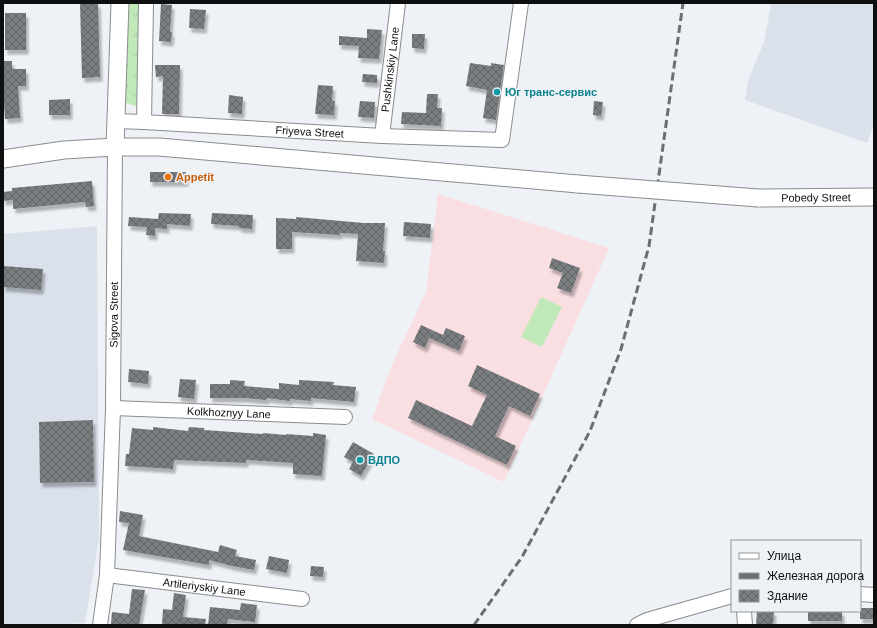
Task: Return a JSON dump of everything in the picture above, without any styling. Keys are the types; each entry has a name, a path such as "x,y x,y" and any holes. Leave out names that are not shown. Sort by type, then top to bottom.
{"main road":[{"name":"Sigova Street","path":"115,148 120,3"},
{"name":"Pobedy Street","path":"3,160 64,150 159,147 578,184 758,198 874,197"}],"street":[{"path":"144,122 146,3"},
{"name":"Pushkinskiy Lane","path":"382,136 398,3"},
{"name":"Friyeva Street","path":"116,121 382,136 502,140 520,3"},
{"name":"Sigova Street","path":"100,625 107,575 113,408 115,148"},
{"name":"Kolkhoznyy Lane","path":"113,408 346,417"},
{"name":"Artileriyskiy Lane","path":"107,575 302,599"},
{"path":"861,594 874,595"},
{"path":"637,625 647,620 731,596"},
{"path":"744,612 745,625"}],"shaded area":[{"path":"769,3 874,3 874,125 867,143 745,100 748,81 764,42 771,5"},
{"path":"438,194 609,248 504,482 372,419 392,365 426,292"},
{"path":"97,226 99,538 85,623 3,625 3,234"}],"green space":[{"path":"123,3 143,3 142,108 123,102"},
{"path":"541,297 562,307 542,347 521,337"}],"building":[{"path":"80,3 98,3 100,77 82,78"},
{"path":"161,4 172,5 170,32 172,32 171,42 159,41"},
{"path":"190,9 206,10 204,29 189,28"},
{"path":"5,13 26,13 26,50 5,50"},
{"path":"367,29 382,30 379,59 358,58 359,46 339,45 339,36 367,38"},
{"path":"412,34 425,34 424,49 412,48"},
{"path":"3,61 12,61 12,69 26,69 26,86 18,86 20,118 5,119"},
{"path":"470,63 491,66 491,63 504,65 496,120 483,118 487,90 466,86"},
{"path":"155,65 180,65 179,114 162,114 163,76 156,77"},
{"path":"363,74 377,75 377,83 362,82"},
{"path":"318,85 333,86 332,101 335,101 334,115 315,114"},
{"path":"427,94 438,94 437,108 442,108 441,126 401,124 402,112 426,113"},
{"path":"229,95 243,97 242,114 228,113"},
{"path":"70,99 70,115 49,115 49,100"},
{"path":"360,101 375,102 374,118 358,117"},
{"path":"594,101 603,102 601,116 593,115"},
{"name":"Appetit","path":"150,172 186,172 186,182 150,182"},
{"path":"92,181 94,206 86,207 85,202 13,209 13,200 3,201 3,192 12,191 12,188"},
{"path":"159,213 191,214 190,226 167,224 167,229 155,228 155,236 146,235 147,227 128,226 129,217 158,219"},
{"path":"212,213 253,215 252,229 239,228 239,226 211,224"},
{"path":"296,217 364,223 385,223 383,251 385,251 384,263 356,261 358,234 340,233 340,235 292,232 292,249 276,249 276,218 296,219"},
{"path":"404,222 431,224 430,238 403,236"},
{"path":"552,258 580,268 571,293 557,288 563,273 549,268"},
{"path":"3,266 43,269 41,290 3,287"},
{"path":"421,325 443,335 446,328 465,336 459,351 429,338 425,348 413,342"},
{"path":"477,365 540,394 530,416 509,406 495,436 516,446 507,465 408,418 416,400 472,426 487,395 468,386"},
{"path":"129,369 149,371 148,384 128,382"},
{"path":"180,379 196,380 194,399 178,397"},
{"path":"230,380 245,381 244,386 279,389 279,383 299,385 299,380 334,382 333,385 356,387 354,402 311,398 311,401 290,399 290,401 267,398 266,400 244,398 210,398 210,384 230,384"},
{"path":"93,420 94,482 40,483 39,422"},
{"path":"153,427 188,431 189,427 204,428 204,430 263,434 313,436 313,433 326,435 322,476 293,474 293,463 246,460 246,463 174,460 173,469 125,466 126,454 129,454 132,428 153,430"},
{"name":"ВДПО","path":"353,442 374,454 361,476 349,469 353,462 344,457"},
{"path":"120,511 143,515 139,536 218,552 220,545 237,550 235,556 256,560 254,570 209,560 209,565 123,550 129,523 119,522"},
{"path":"269,556 289,560 287,573 266,569"},
{"path":"311,566 324,567 323,577 310,576"},
{"path":"132,589 145,590 139,625 111,624 112,612 129,614"},
{"path":"174,593 186,595 183,617 206,619 205,625 162,625 163,609 172,610"},
{"path":"241,603 257,605 255,622 228,619 227,625 208,625 210,607 240,610"},
{"path":"861,608 874,608 874,619 860,619"},
{"path":"757,612 774,612 773,625 756,625"},
{"path":"808,612 842,612 842,621 808,621"}],"railway":[{"path":"474,625 522,557 590,431 621,349 649,246 683,3"}],"place":[{"name":"Юг транс-сервис","path":"497,92"},
{"name":"Appetit","path":"168,177"},
{"name":"ВДПО","path":"360,460"}]}
